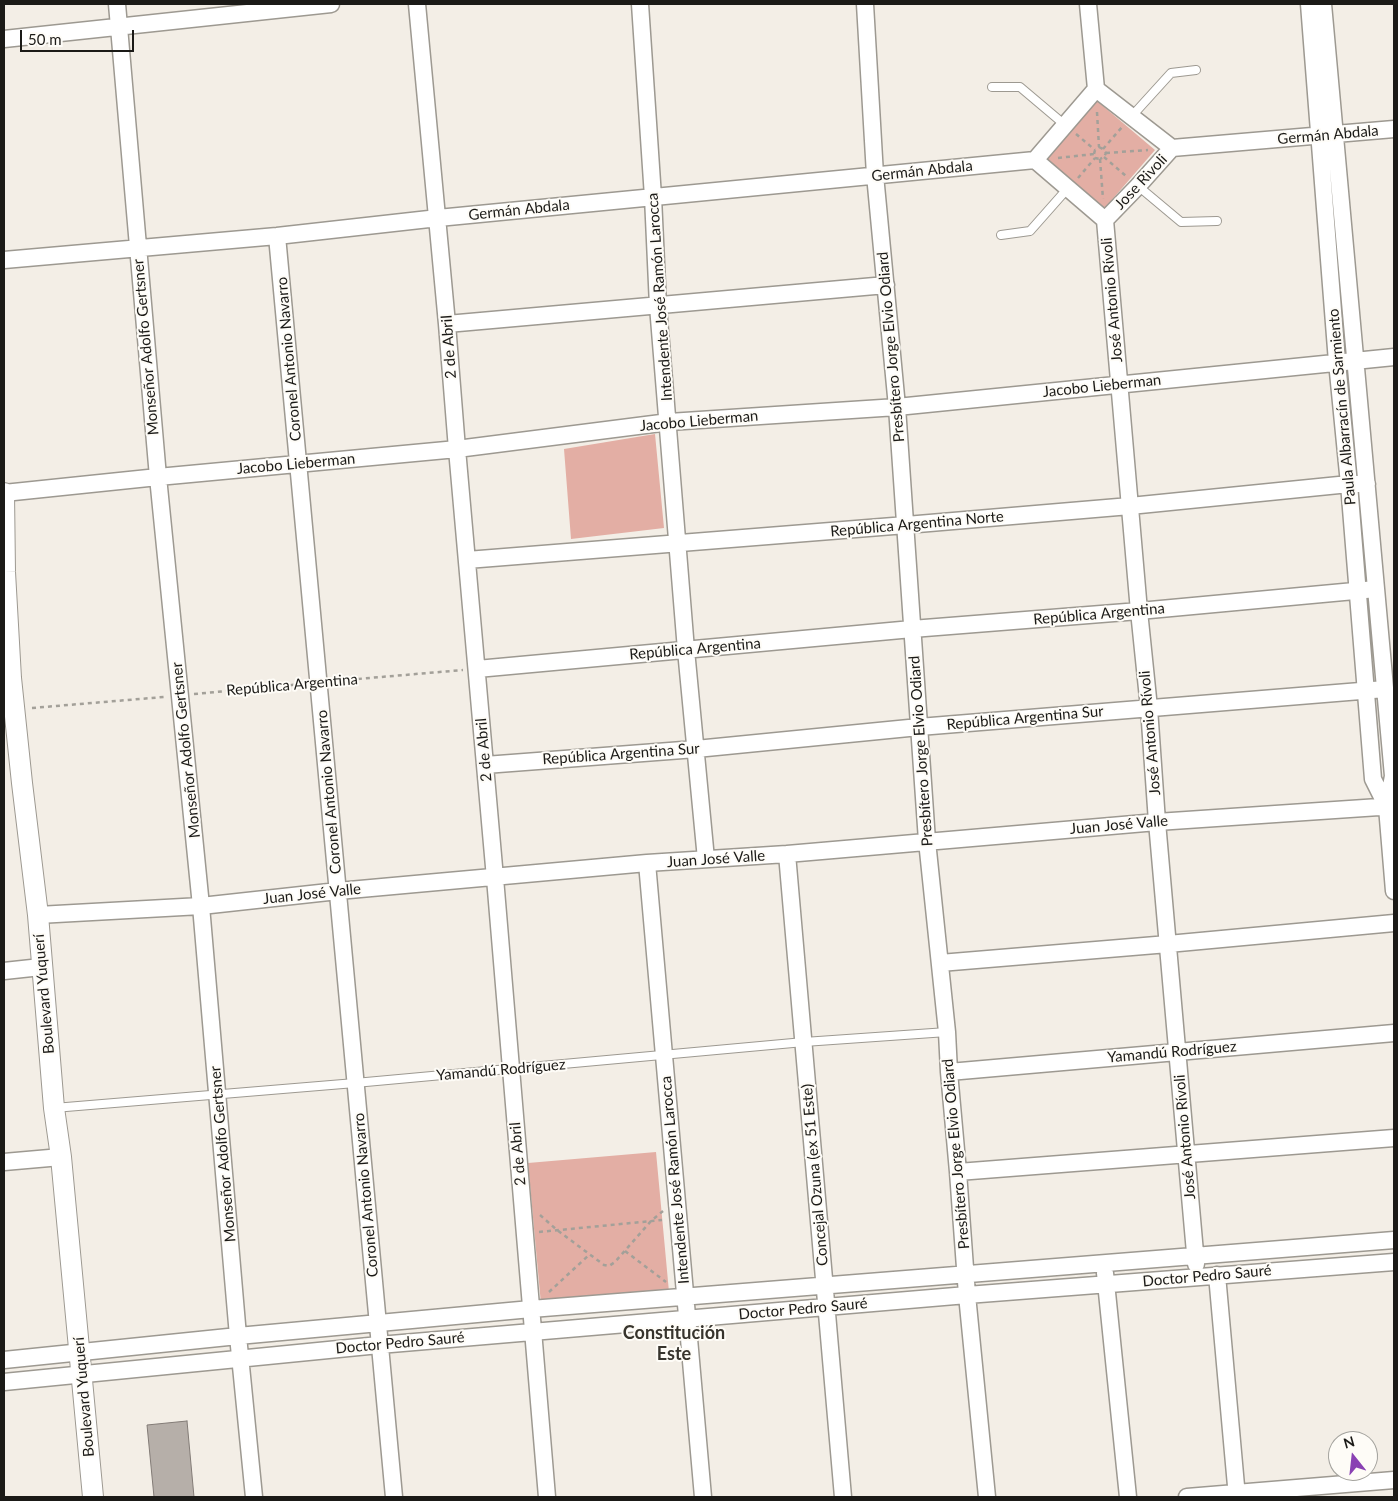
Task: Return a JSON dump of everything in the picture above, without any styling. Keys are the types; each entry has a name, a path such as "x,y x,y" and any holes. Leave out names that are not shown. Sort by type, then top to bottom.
{"street":[{"name":"Monseñor Adolfo Gertsner","path":"117,4 158,477 201,906 238,1336 254,1497"},
{"path":"4,39 253,8 331,4"},
{"name":"2 de Abril","path":"417,4 468,560 547,1497"},
{"name":"Intendente José Ramón Larocca","path":"640,4 658,306 669,422 686,650 706,859"},
{"name":"Presbítero Jorge Elvio Odiard","path":"865,4 875,175 897,407 927,841 947,1032 967,1295 988,1497"},
{"path":"1035,160 1096,89 1088,4"},
{"name":"Paula Albarracín de Sarmiento","path":"1308,4 1327,135 1355,360 1394,776 1391,806 1394,891"},
{"name":"Paula Albarracín de Sarmiento","path":"1323,4 1337,362 1373,779 1391,806"},
{"name":"Jose Rivoli","path":"1035,160 1105,220 1172,148 1096,89"},
{"name":"Germán Abdala","path":"1172,148 1394,130"},
{"name":"Germán Abdala","path":"4,260 278,236 438,218 1035,160"},
{"name":"José Antonio Rívoli","path":"1105,220 1197,1276"},
{"name":"Coronel Antonio Navarro","path":"278,236 394,1497"},
{"path":"447,324 886,285"},
{"name":"Jacobo Lieberman","path":"4,492 457,449 669,422 897,407 1394,357"},
{"name":"República Argentina Norte","path":"468,560 906,525 1130,506 1349,484 1367,484"},
{"name":"Boulevard Yuquerí","path":"4,492 7,678 14,710 38,915 54,1108 61,1157 93,1497"},
{"name":"República Argentina","path":"477,669 1376,589"},
{"name":"República Argentina Sur","path":"485,764 696,749 919,727 1385,689"},
{"name":"Juan José Valle","path":"38,915 201,906 338,891 647,863 788,854 1158,822 1391,806"},
{"name":"Concejal Ozuna (ex 51 Este)","path":"788,854 843,1497"},
{"name":"Intendente José Ramón Larocca","path":"647,863 703,1497"},
{"path":"940,963 1394,923"},
{"path":"4,971 41,967"},
{"name":"Yamandú Rodríguez","path":"949,1072 1394,1033"},
{"path":"958,1172 1394,1138"},
{"path":"4,1162 61,1157"},
{"name":"Doctor Pedro Sauré","path":"4,1360 531,1308 1394,1240"},
{"name":"Doctor Pedro Sauré","path":"4,1382 380,1345 687,1318 1197,1276 1394,1262"},
{"path":"1104,1264 1128,1497"},
{"path":"1217,1275 1237,1495"},
{"path":"1187,1497 1237,1495 1394,1480"}],"lane":[{"path":"1131,117 1170,73 1196,70"},
{"path":"992,87 1020,87 1065,125"},
{"path":"1138,186 1181,222 1217,221"},
{"path":"1001,235 1030,231 1068,188"},
{"name":"Yamandú Rodríguez","path":"54,1108 804,1042 947,1032"}],"path":[{"path":"1096,89 1099,147"},
{"path":"1103,148 1131,117"},
{"path":"1065,125 1095,150"},
{"path":"1099,147 1103,148 1106,153"},
{"path":"1068,188 1099,147"},
{"path":"1106,153 1172,148"},
{"path":"1104,158 1106,153"},
{"path":"1035,160 1094,156 1100,159 1104,158"},
{"path":"1104,158 1138,186"},
{"path":"1100,159 1105,220"},
{"name":"República Argentina","path":"14,710 477,669"},
{"path":"522,1199 557,1230 608,1266 615,1262 651,1221 676,1200"},
{"path":"525,1233 678,1218"},
{"path":"625,1251 685,1296"},
{"path":"531,1308 590,1254"}],"shaded area":[{"path":"1097,101 1155,150 1104,209 1046,160"},
{"path":"655,434 664,528 571,539 564,449"},
{"path":"656,1152 669,1292 541,1304 528,1163"}],"building":[{"path":"187,1421 194,1497 154,1497 147,1425"}],"district":[{"name":"Constitución Este","path":"674,1344"}]}
